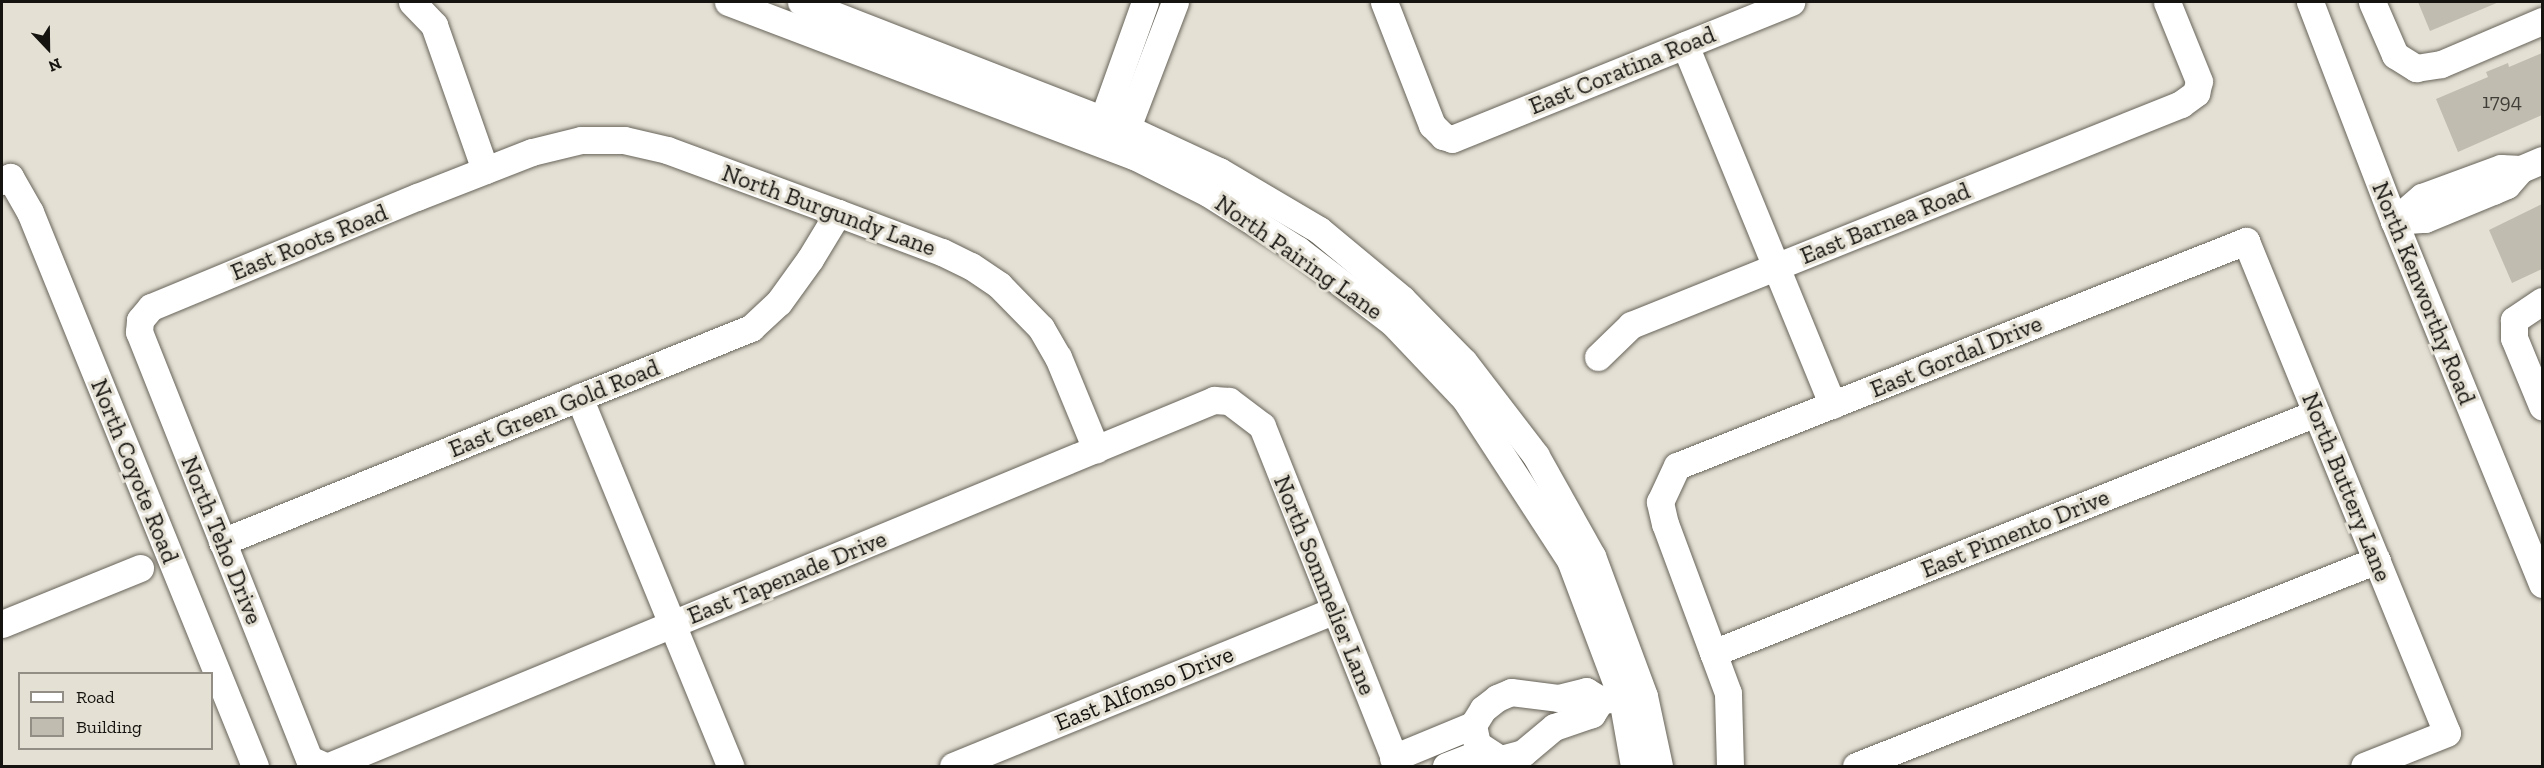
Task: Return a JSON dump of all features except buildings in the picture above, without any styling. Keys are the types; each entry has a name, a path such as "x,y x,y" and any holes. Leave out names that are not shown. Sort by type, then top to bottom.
{"street":[{"path":"412,2 434,25 476,173"},
{"name":"North Pairing Lane","path":"728,2 1219,171 1319,231 1402,299 1464,362 1536,456 1592,556 1622,696 1634,766"},
{"name":"North Pairing Lane","path":"801,2 1110,135"},
{"path":"1110,135 1145,2"},
{"path":"1110,135 1175,2"},
{"name":"East Coratina Road","path":"1384,2 1432,125 1443,136 1452,139 1791,2"},
{"name":"East Barnea Road","path":"1599,357 1631,325 2181,104 2196,93 2199,81 2167,2"},
{"name":"North Kenworthy Road","path":"2310,2 2394,221 2542,584"},
{"path":"2373,2 2395,55 2416,68 2441,64 2542,21"},
{"path":"1684,45 1833,405"},
{"name":"North Burgundy Lane","path":"476,173 532,152 580,140 624,140 667,150 942,252 971,266 999,285 1041,327 1058,357 1096,449"},
{"path":"2394,221 2425,219 2507,185 2532,164"},
{"name":"East Roots Road","path":"151,307 476,173"},
{"name":"North Coyote Road","path":"6,179 30,212 255,766"},
{"name":"East Green Gold Road","path":"222,542 752,328 779,302 810,259 838,213"},
{"name":"East Gordal Drive","path":"1713,653 1659,502 1677,466 2246,241"},
{"name":"North Buttery Lane","path":"2246,241 2447,734 2364,766"},
{"path":"2542,301 2514,320 2514,338 2542,406"},
{"name":"North Teho Drive","path":"151,307 140,320 139,332 309,759 327,766"},
{"path":"579,397 730,766"},
{"name":"East Tapenade Drive","path":"327,766 1214,400 1229,401 1244,410"},
{"name":"North Sommelier Lane","path":"1244,410 1262,426 1395,762"},
{"name":"East Pimento Drive","path":"1713,653 2316,413"},
{"path":"1856,766 2377,560"},
{"path":"2,624 140,568"},
{"name":"East Alfonso Drive","path":"953,766 1335,610"},
{"path":"1713,653 1728,693 1730,766"},
{"path":"1395,762 1473,725 1483,709 1497,698 1511,693 1558,698 1586,691 1622,696"},
{"path":"1473,725 1477,744 1500,759 1523,753 1554,727 1592,714 1622,696"},
{"name":"North Pairing Lane","path":"1622,696 1659,766"},
{"path":"1446,766 1485,751"}]}
